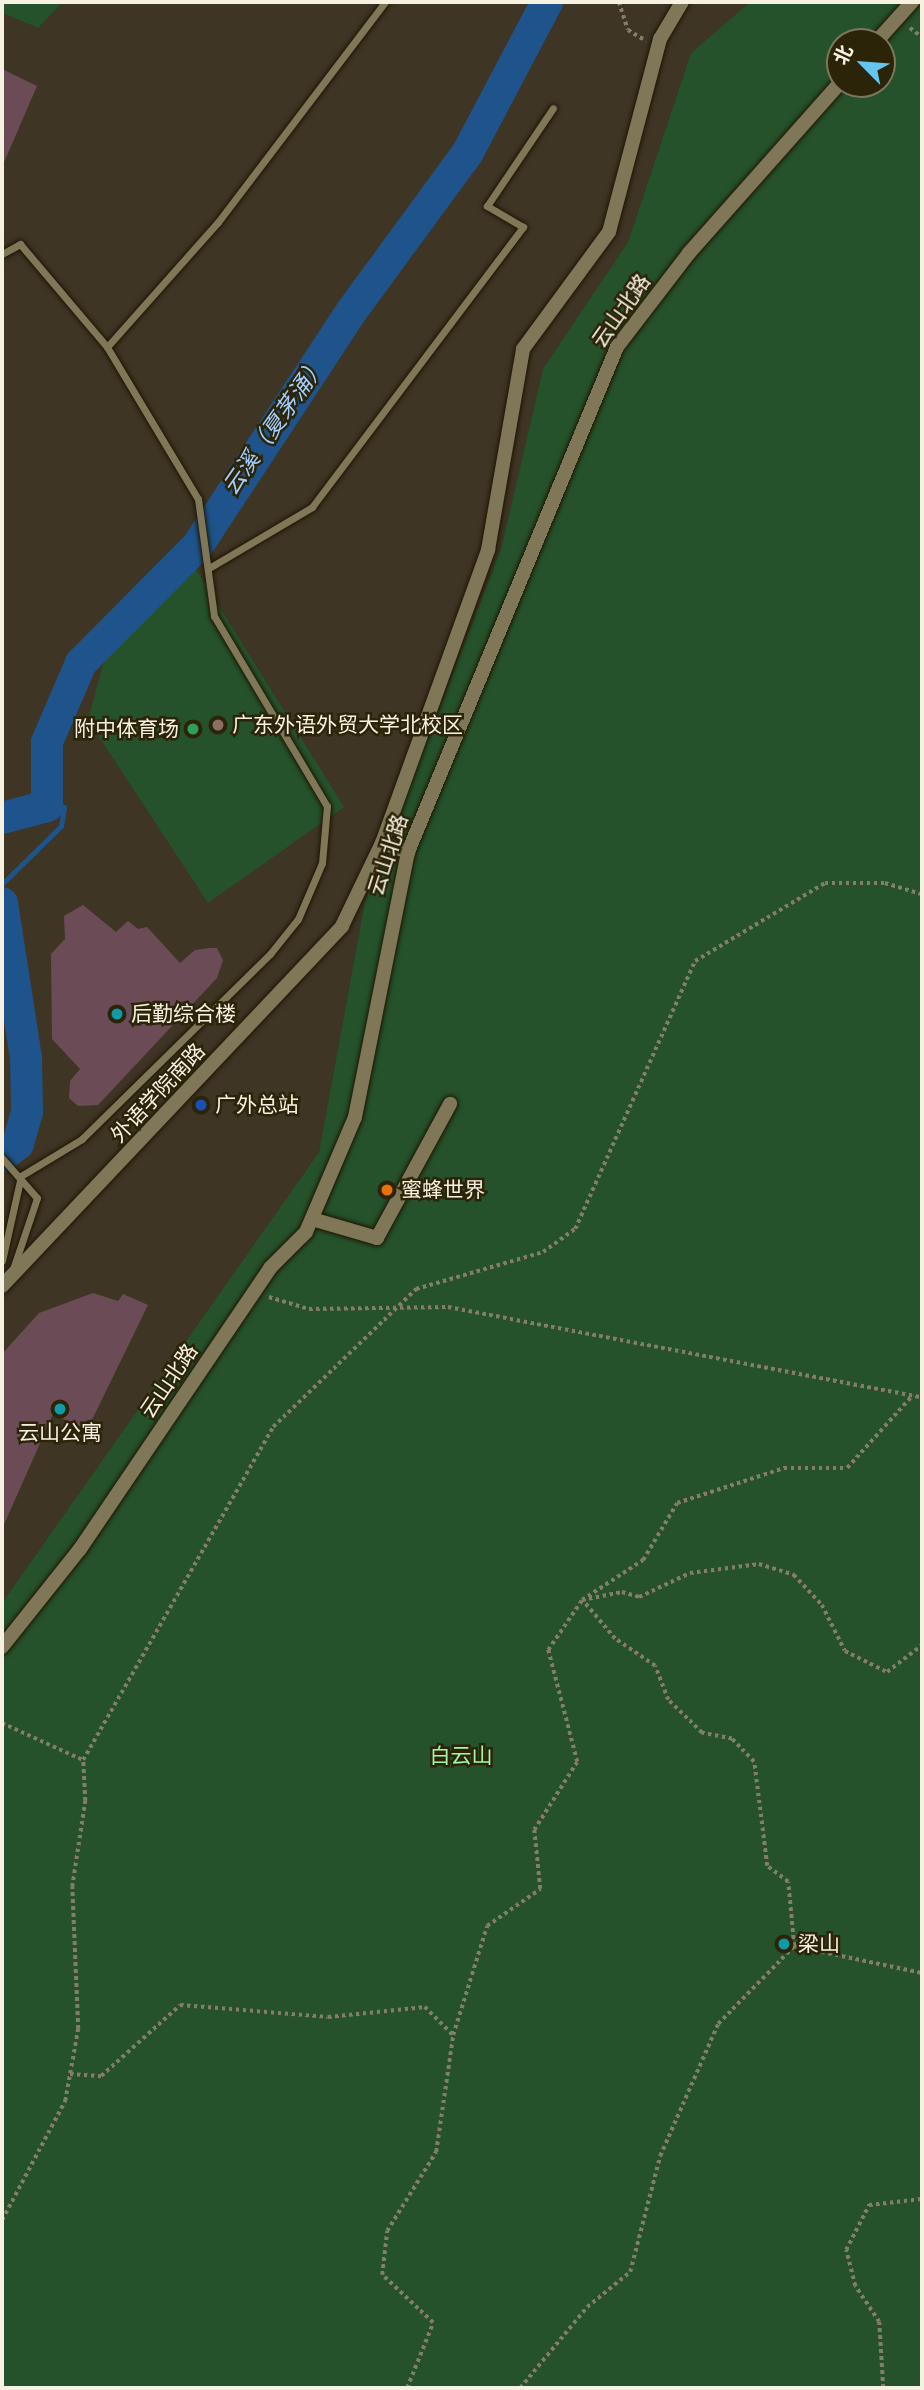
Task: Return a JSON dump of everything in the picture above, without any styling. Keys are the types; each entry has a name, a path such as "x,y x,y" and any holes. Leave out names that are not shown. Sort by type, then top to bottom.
{"street":[{"name":"外语学院南路","path":"4,1284 342,926 382,842 488,550 523,349 610,232 658,48 682,2"},
{"path":"889,28 912,2"},
{"name":"云山北路","path":"2,1647 80,1549 254,1293 312,1219 355,1117 408,852 617,347 689,253 827,98"},
{"path":"382,842 408,852"},
{"path":"312,1219 377,1238 450,1104"}],"lane":[{"path":"107,347 218,222 385,2"},
{"path":"209,568 312,507 523,227 487,206 553,108"},
{"path":"2,254 20,244 107,347 198,499 214,616 327,806 323,863 298,919 270,954 82,1139 20,1176 2,1261"},
{"path":"2,1158 37,1198 35,1216 4,1284"}],"path":[{"path":"619,2 628,30 658,48"},
{"path":"2,2220 65,2101 78,2029 72,1887 85,1801 83,1760 273,1427 416,1289 543,1252 575,1229 695,961 825,883 885,883 922,894"},
{"path":"254,1293 309,1309 396,1311 448,1307 537,1321 653,1349 922,1397"},
{"path":"407,2388 433,2323 382,2275 387,2231 436,2152 453,2035 487,1926 540,1889 534,1830 577,1762 548,1650 582,1600 643,1560 677,1503 784,1468 847,1468 913,1395"},
{"path":"582,1600 622,1592 639,1597 690,1573 759,1564 793,1575 822,1605 845,1651 887,1672 922,1645"},
{"path":"520,2388 587,2308 630,2272 660,2156 718,2024 794,1946 788,1882 767,1866 754,1762 732,1739 702,1733 668,1700 655,1665 615,1639 582,1600"},
{"path":"2,1723 83,1760"},
{"path":"794,1946 922,1973"},
{"path":"70,2074 101,2076 180,2005 328,2017 425,2007 453,2035"},
{"path":"883,2388 879,2322 855,2286 846,2250 869,2205 922,2199"}],"shaded area":[{"name":"广东外语外贸大学北校区","path":"63,2 750,2 691,53 628,242 543,369 501,549 365,901 319,1152 2,1603 2,13 38,28"}],"green space":[{"path":"2,2 63,2 38,28 2,13"},
{"name":"白云山","path":"750,2 922,2 922,2388 2,2388 2,1603 319,1152 365,901 501,549 543,369 628,242 691,53"},
{"name":"附中体育场","path":"194,566 344,807 208,903 88,720 103,664"}],"building":[{"path":"2,69 37,86 2,167"},
{"name":"后勤综合楼","path":"83,905 116,932 128,921 138,929 147,927 180,963 195,950 210,948 217,948 223,960 217,978 98,1105 78,1106 69,1098 70,1081 80,1069 52,1039 51,954 65,939 64,916"},
{"name":"云山公寓","path":"93,1293 118,1301 123,1294 148,1305 87,1430 53,1414 2,1529 2,1354 39,1313"}],"waterway":[{"name":"云溪（夏茅涌）","path":"2,818 47,806 47,742 81,663 198,545 351,312 468,152 547,2"},
{"path":"2,884 61,826 64,807 47,806"},
{"name":"云溪（夏茅涌）","path":"2,903 26,1058 27,1112 18,1144 2,1156"}],"place":[{"name":"广东外语外贸大学北校区","path":"218,725"},
{"name":"附中体育场","path":"193,729"},
{"name":"后勤综合楼","path":"117,1014"},
{"name":"广外总站","path":"201,1105"},
{"name":"蜜蜂世界","path":"387,1190"},
{"name":"云山公寓","path":"60,1409"},
{"name":"梁山","path":"784,1944"}]}
